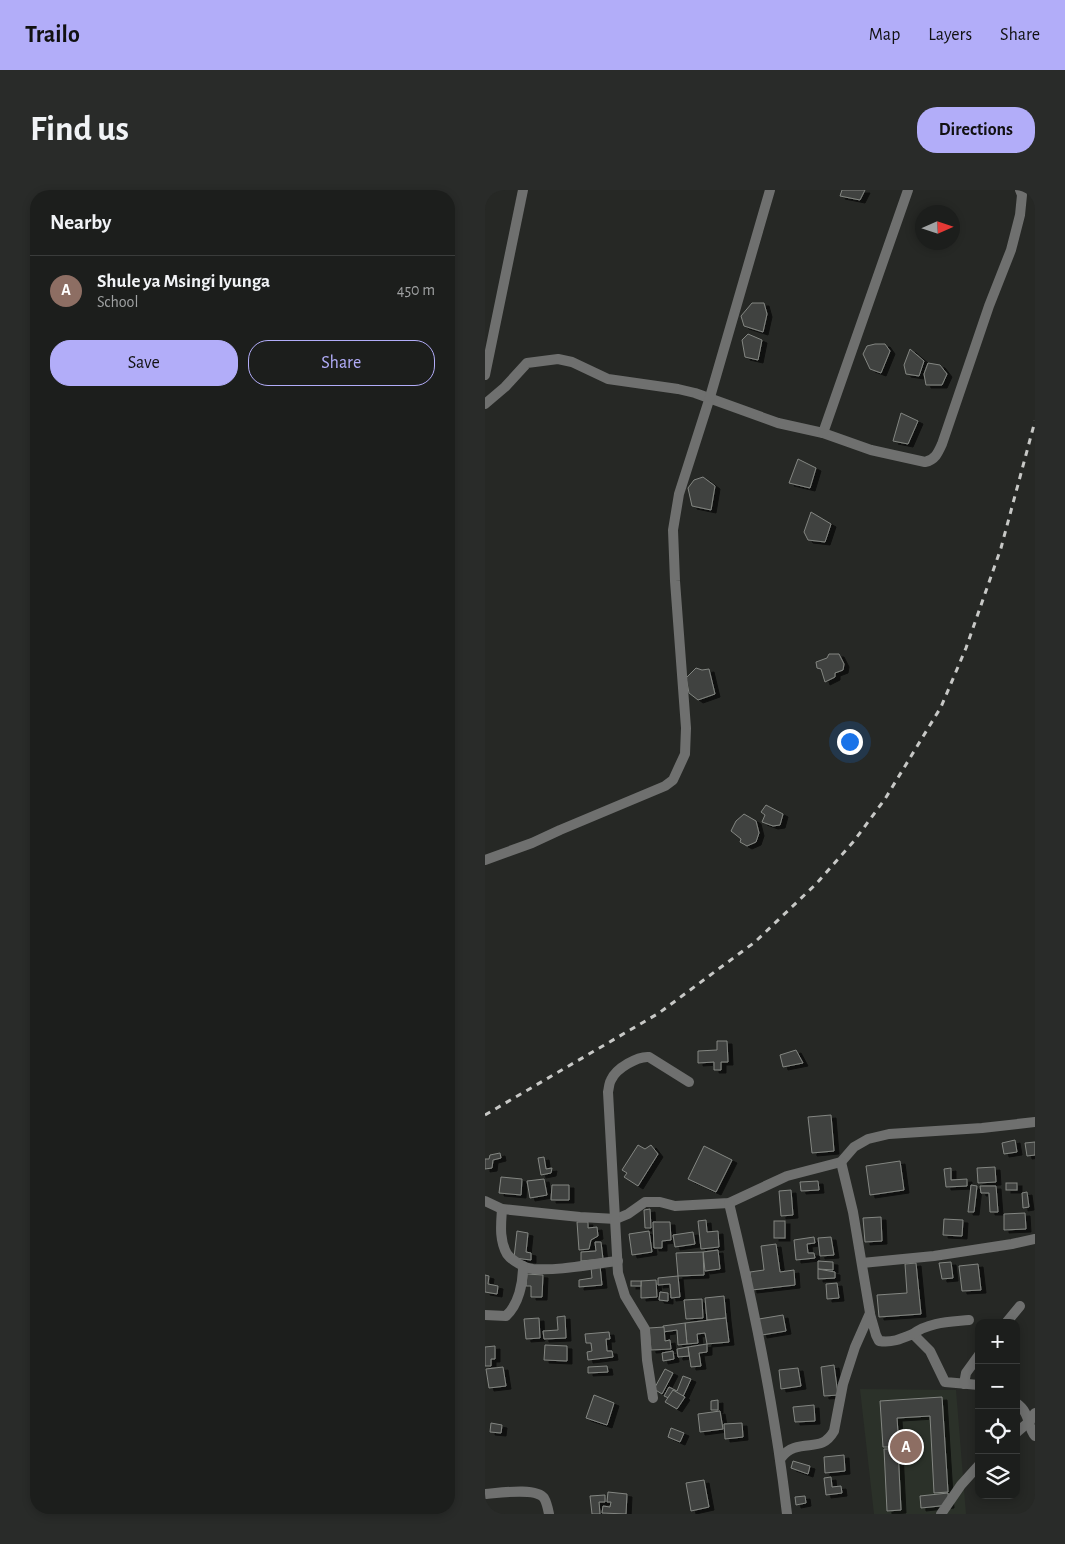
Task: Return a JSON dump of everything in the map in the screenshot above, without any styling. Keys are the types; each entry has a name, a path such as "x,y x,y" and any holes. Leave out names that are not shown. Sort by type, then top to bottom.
{"street":[{"path":"485,375 523,190"},
{"path":"485,860 531,843 665,786 673,780 685,754 686,728 673,530 679,494 710,397 770,190"},
{"path":"823,433 908,190"},
{"path":"485,404 505,387 527,363 558,359 572,362 595,375 607,379 679,388 710,397 778,423 823,433 871,450 925,462 931,461 942,444 986,315 1011,250 1020,215 1022,196 1020,190"},
{"path":"653,1398 647,1360 645,1329 620,1284 608,1107 610,1080 622,1068 643,1056 689,1082"},
{"path":"485,1201 501,1209 616,1219 628,1214 645,1202 660,1202 675,1206 729,1203 748,1196 780,1179 841,1162 849,1152 868,1139 889,1134 982,1128 1035,1122"},
{"path":"841,1162 853,1212 870,1313 879,1341 888,1343 899,1340 925,1327 938,1323 969,1320"},
{"path":"729,1203 763,1355 781,1458 787,1514"},
{"path":"501,1209 500,1230 503,1243 508,1254 523,1266 532,1269 560,1268 618,1261"},
{"path":"862,1263 934,1256 1012,1244 1035,1238"},
{"path":"485,1315 506,1316 511,1311 523,1280 523,1266"},
{"path":"1009,1319 1020,1306"},
{"path":"781,1458 794,1448 819,1445 831,1437 834,1431 843,1384 855,1347 870,1313"},
{"path":"913,1334 930,1351 945,1382 975,1385"},
{"path":"964,1384 967,1373 975,1362"},
{"path":"1020,1405 1033,1417"},
{"path":"1020,1429 1033,1417"},
{"path":"1033,1417 1031,1432 1035,1436"},
{"path":"942,1514 961,1485 975,1469"},
{"path":"485,1494 533,1491 543,1496 549,1514"}],"shaded area":[{"path":"860,1389 956,1390 966,1514 874,1514"}],"building":[{"path":"842,190 865,190 860,200 840,196"},
{"path":"752,303 764,303 767,314 763,332 744,326 741,316"},
{"path":"748,334 762,340 758,360 745,357 742,340"},
{"path":"885,344 890,351 881,373 870,369 863,354 867,346"},
{"path":"910,349 924,361 919,376 906,374 904,365"},
{"path":"928,363 940,365 947,374 942,385 926,385 924,374"},
{"path":"901,413 918,421 908,444 893,441"},
{"path":"798,459 816,468 810,488 789,483"},
{"path":"703,477 715,486 711,510 692,506 688,488 694,480"},
{"path":"811,512 831,524 825,542 808,540 804,532"},
{"path":"829,654 839,654 844,664 843,670 835,673 835,677 825,682 821,669 817,668 816,662 827,658"},
{"path":"696,668 702,670 709,669 715,694 698,700 689,693 686,678"},
{"path":"766,805 783,814 780,825 773,826 762,822 765,815 761,812"},
{"path":"744,814 756,821 759,833 756,842 747,846 740,842 741,839 731,831 736,821"},
{"path":"717,1041 727,1041 728,1062 721,1062 721,1070 714,1070 714,1062 698,1063 698,1051 717,1050"},
{"path":"796,1050 803,1063 783,1067 780,1055"},
{"path":"831,1115 834,1151 812,1153 808,1117"},
{"path":"1015,1140 1017,1152 1004,1154 1002,1143"},
{"path":"1035,1142 1035,1155 1027,1156 1025,1143"},
{"path":"638,1145 645,1149 651,1145 658,1154 638,1186 624,1177 627,1173 622,1170"},
{"path":"704,1146 732,1160 716,1192 688,1179"},
{"path":"500,1153 501,1158 493,1160 492,1168 485,1169 485,1159 489,1159 490,1155"},
{"path":"544,1157 546,1169 552,1168 551,1173 541,1175 538,1158"},
{"path":"900,1161 904,1190 870,1195 866,1166"},
{"path":"995,1167 996,1182 978,1183 977,1168"},
{"path":"951,1168 951,1180 967,1179 967,1186 946,1187 944,1169"},
{"path":"501,1177 522,1179 521,1195 499,1193"},
{"path":"544,1179 547,1195 530,1198 527,1181"},
{"path":"818,1181 819,1190 801,1191 800,1182"},
{"path":"1006,1183 1017,1183 1017,1190 1006,1190"},
{"path":"552,1185 569,1185 569,1200 551,1200"},
{"path":"971,1185 977,1186 974,1212 968,1212"},
{"path":"980,1186 996,1186 998,1212 990,1212 989,1193 981,1193"},
{"path":"791,1190 793,1215 781,1216 779,1191"},
{"path":"1027,1192 1029,1207 1023,1208 1022,1193"},
{"path":"650,1209 651,1228 645,1228 644,1210"},
{"path":"1025,1213 1026,1229 1004,1230 1004,1214"},
{"path":"881,1217 882,1241 865,1242 863,1218"},
{"path":"944,1219 963,1220 962,1236 943,1235"},
{"path":"706,1220 707,1232 718,1231 719,1247 701,1249 698,1221"},
{"path":"774,1221 785,1221 785,1238 774,1238"},
{"path":"577,1222 588,1222 588,1228 597,1227 598,1236 591,1240 589,1249 579,1250"},
{"path":"653,1222 670,1222 671,1240 662,1241 662,1248 654,1248"},
{"path":"517,1231 528,1233 526,1252 531,1253 531,1260 514,1258"},
{"path":"649,1231 652,1252 632,1255 629,1234"},
{"path":"693,1232 695,1244 675,1247 673,1235"},
{"path":"814,1237 815,1243 807,1244 808,1253 814,1253 815,1258 796,1260 794,1240"},
{"path":"831,1237 834,1255 820,1256 818,1238"},
{"path":"595,1242 601,1242 603,1259 581,1261 581,1252 596,1251"},
{"path":"776,1244 780,1272 794,1270 795,1285 752,1290 750,1272 764,1270 761,1246"},
{"path":"718,1250 720,1269 705,1271 703,1252"},
{"path":"703,1252 704,1275 678,1276 676,1253"},
{"path":"818,1261 833,1262 833,1270 818,1269"},
{"path":"951,1262 953,1278 942,1279 939,1263"},
{"path":"916,1263 921,1314 879,1317 877,1295 907,1293 905,1264"},
{"path":"978,1264 981,1290 962,1291 959,1266"},
{"path":"600,1266 602,1285 579,1287 579,1280 592,1278 591,1267"},
{"path":"818,1269 835,1272 835,1278 818,1279"},
{"path":"527,1274 543,1275 542,1297 531,1297 531,1286 526,1286"},
{"path":"485,1275 489,1276 488,1284 498,1286 497,1294 485,1292"},
{"path":"678,1276 680,1297 671,1298 670,1284 658,1285 658,1278"},
{"path":"656,1280 657,1297 641,1298 641,1281"},
{"path":"631,1281 641,1281 641,1286 631,1286"},
{"path":"837,1283 839,1298 827,1299 826,1284"},
{"path":"660,1292 668,1293 668,1301 659,1300"},
{"path":"724,1296 726,1318 707,1320 705,1298"},
{"path":"702,1299 703,1318 686,1319 684,1300"},
{"path":"783,1315 786,1331 762,1335 759,1319"},
{"path":"565,1316 566,1338 544,1339 543,1331 558,1330 557,1317"},
{"path":"539,1318 540,1338 526,1339 524,1319"},
{"path":"726,1318 729,1342 707,1344 705,1333 697,1334 698,1343 687,1344 685,1323"},
{"path":"685,1323 687,1344 678,1345 677,1330 663,1332 663,1326"},
{"path":"664,1327 665,1341 670,1340 671,1349 651,1350 649,1328"},
{"path":"609,1332 610,1339 606,1339 607,1351 612,1351 613,1357 588,1360 587,1352 592,1351 591,1343 586,1343 585,1334"},
{"path":"707,1344 707,1352 699,1353 701,1366 691,1367 688,1347"},
{"path":"545,1345 567,1346 567,1361 544,1360"},
{"path":"495,1346 495,1359 491,1359 491,1366 485,1366 485,1347"},
{"path":"688,1347 689,1356 678,1357 677,1349"},
{"path":"673,1351 674,1359 663,1361 662,1353"},
{"path":"834,1365 838,1395 824,1396 821,1367"},
{"path":"607,1366 608,1372 588,1373 588,1367"},
{"path":"503,1367 506,1386 489,1388 486,1369"},
{"path":"798,1368 801,1386 781,1389 779,1370"},
{"path":"665,1369 673,1373 662,1394 654,1389"},
{"path":"683,1376 691,1379 680,1403 664,1396 669,1387 677,1391"},
{"path":"673,1390 685,1397 677,1409 665,1402"},
{"path":"594,1395 614,1403 607,1425 586,1418"},
{"path":"942,1397 948,1492 934,1493 930,1416 897,1418 899,1447 883,1447 880,1401"},
{"path":"718,1400 718,1410 711,1410 711,1401"},
{"path":"814,1405 815,1421 795,1422 793,1407"},
{"path":"720,1411 723,1429 700,1432 698,1414"},
{"path":"491,1423 502,1425 501,1433 490,1432"},
{"path":"742,1423 743,1437 725,1439 724,1424"},
{"path":"671,1428 684,1433 680,1442 668,1437"},
{"path":"884,1449 898,1449 901,1510 887,1511"},
{"path":"844,1455 845,1471 825,1473 824,1457"},
{"path":"793,1461 810,1466 808,1474 791,1468"},
{"path":"831,1477 832,1487 841,1486 842,1493 826,1495 824,1478"},
{"path":"704,1480 709,1507 691,1511 686,1483"},
{"path":"608,1492 627,1494 626,1514 602,1513 603,1506 610,1507 611,1502 607,1502"},
{"path":"948,1493 949,1505 921,1508 920,1496"},
{"path":"605,1495 605,1502 599,1502 600,1514 592,1514 590,1496"},
{"path":"805,1496 806,1503 796,1505 795,1497"}],"railway":[{"path":"485,1115 659,1013 755,942 816,884 854,841 885,799 941,707 966,648 1001,548 1035,421"}],"place":[{"name":"Shule ya Msingi Iyunga","path":"906,1447"}]}
